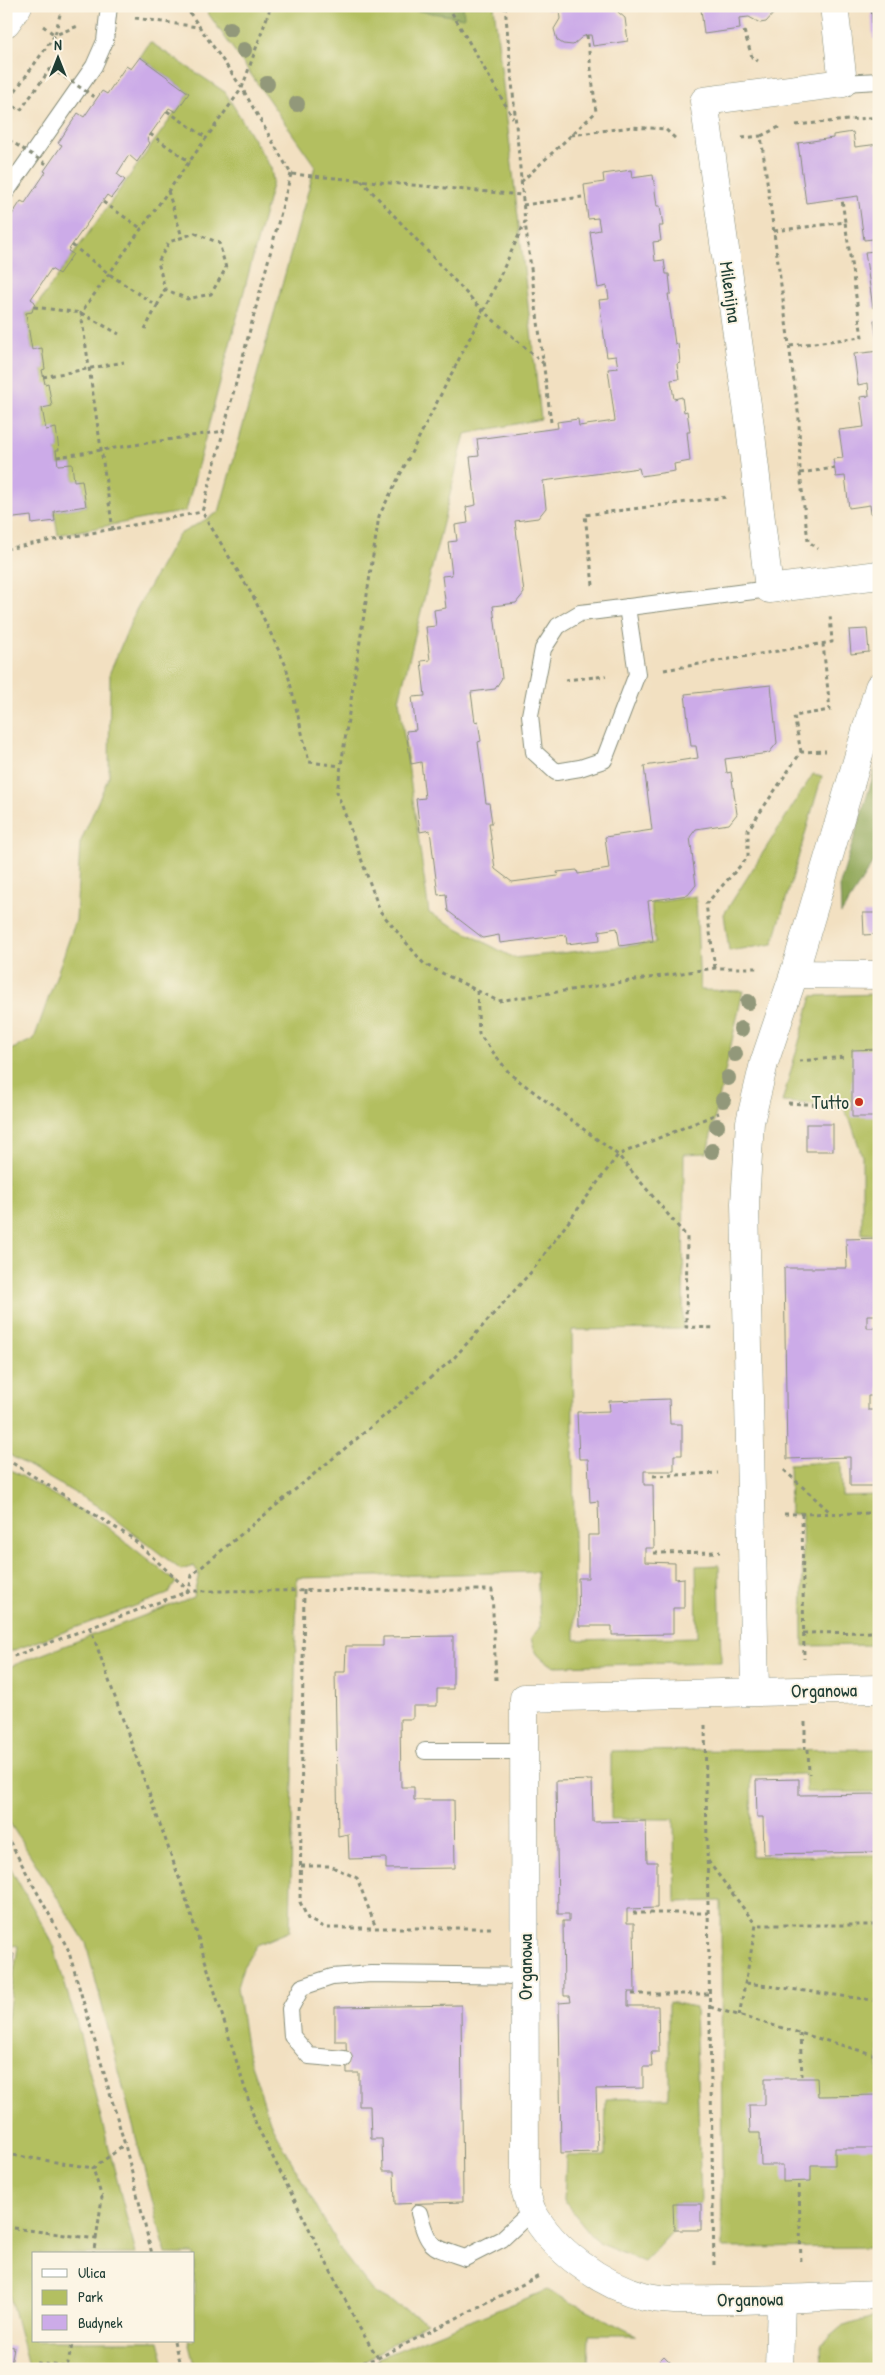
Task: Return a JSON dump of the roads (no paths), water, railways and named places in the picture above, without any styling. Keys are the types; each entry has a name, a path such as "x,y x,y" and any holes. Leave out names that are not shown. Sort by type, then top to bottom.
{"street":[{"path":"6,23 18,6"},
{"path":"834,6 843,83"},
{"name":"Milenijna","path":"769,589 746,400 704,102 843,83"},
{"path":"769,589 879,575"},
{"path":"755,1690 745,1204 750,1122 764,1063 794,974 879,687"},
{"path":"794,974 879,975"},
{"name":"Organowa","path":"879,1689 755,1690 524,1698 525,2189 532,2211 574,2260 606,2282 644,2296 714,2300 879,2295"},
{"path":"779,2369 791,2299"}],"lane":[{"path":"6,192 94,66 106,41 109,6"},
{"path":"843,83 879,81"},
{"path":"627,607 638,674 604,760 580,768 556,772 534,752 530,715 544,648 558,626 580,613 598,611 627,607 769,589"},
{"path":"425,1750 524,1750"},
{"path":"344,2059 310,2056 292,2036 290,2009 302,1987 332,1977 372,1974 526,1976"},
{"path":"419,2213 426,2237 435,2247 465,2258 502,2239 532,2211"}],"place":[{"name":"Tutto","path":"859,1102"}]}
